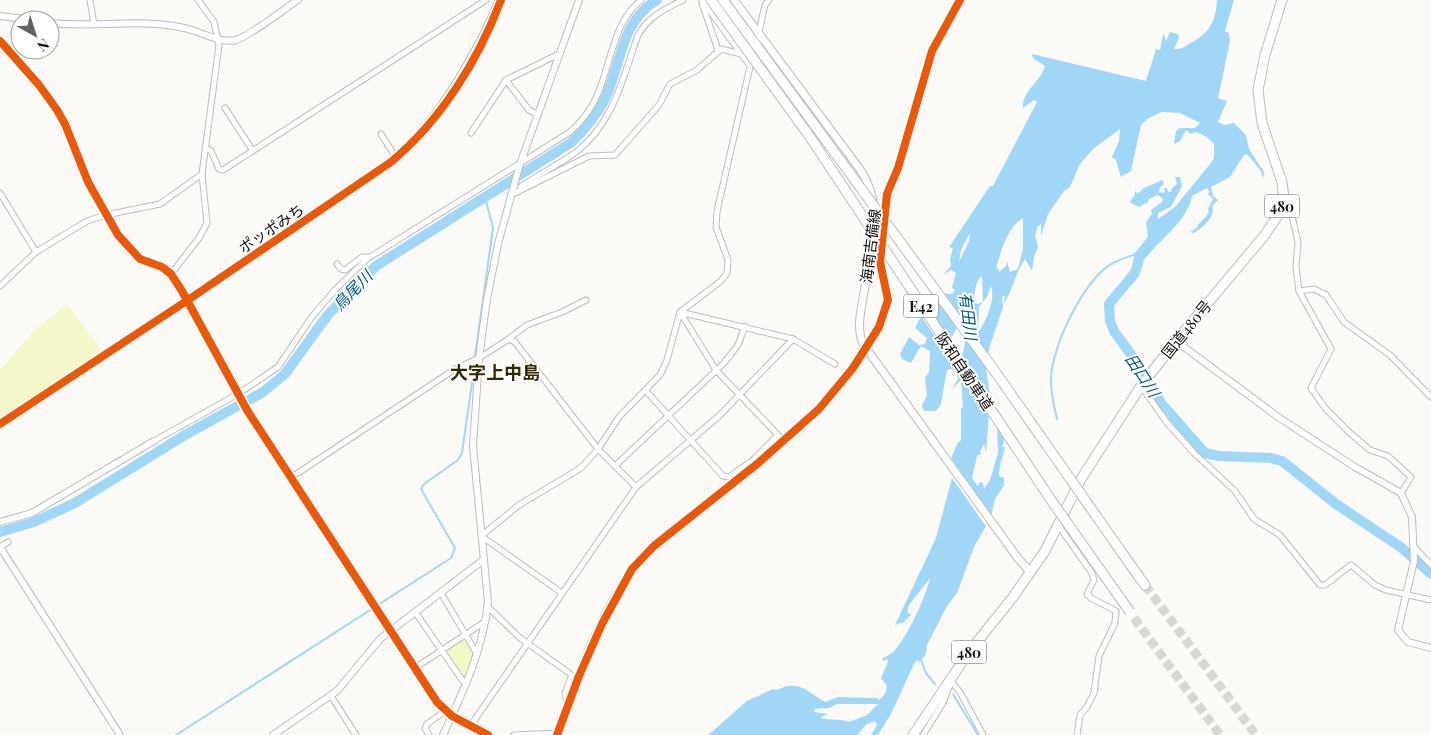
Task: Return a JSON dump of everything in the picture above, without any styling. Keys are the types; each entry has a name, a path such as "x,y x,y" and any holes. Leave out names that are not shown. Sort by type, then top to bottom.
{"highway":[{"name":"阪和自動車道","path":"711,0 810,137 1046,492 1132,615"},
{"name":"阪和自動車道","path":"723,0 977,346 1145,586"},
{"name":"480","path":"1282,0 1262,68 1258,100 1262,123 1280,171 1284,198"},
{"name":"国道480号","path":"913,735 1031,572 1058,525 1081,479 1142,385 1176,341 1264,236 1279,214 1284,198"}],"main road":[{"name":"海南吉備線","path":"734,0 860,168 872,190 876,220 860,320 861,338 868,352 1017,557 1031,572"}],"street":[{"path":"90,0 94,25"},
{"path":"171,274 199,238 206,223 202,174 219,39 211,17 198,0"},
{"path":"60,23 94,25 142,22 184,28 219,39 239,38 298,0"},
{"path":"205,147 211,151 221,170 486,0"},
{"path":"279,236 395,156 421,130 482,38 498,0"},
{"path":"443,735 478,655 486,621 487,606 472,446 479,358 487,298 511,192 537,114 579,0"},
{"path":"0,522 32,513 154,441 239,395 278,367 311,318 335,290 370,257 565,135 585,116 596,98 624,19 641,0"},
{"path":"511,192 577,151 590,138 611,110 643,26 657,13 684,0"},
{"path":"702,0 718,50"},
{"path":"702,0 750,66"},
{"path":"481,536 519,505 581,468 598,449 619,417 646,391 663,370 680,312 721,281 728,269 728,260 716,232 717,211 765,4 769,0"},
{"path":"514,735 558,734 602,624 632,569 664,537 819,409 868,352 879,328 888,300 880,262 887,194 898,168 932,51 960,0"},
{"path":"0,41 39,85 57,110 65,124 88,182 118,235 140,259 162,267 171,274 197,315 247,410 414,668 444,711 488,735"},
{"path":"511,192 589,156 615,155 659,105 670,84 697,70 718,50 741,54"},
{"path":"471,133 506,80 559,54"},
{"path":"506,80 529,110 537,114"},
{"path":"225,108 253,150"},
{"path":"381,134 395,156"},
{"path":"0,286 36,252 87,221 106,215 160,204 202,174"},
{"path":"0,193 36,252"},
{"path":"1284,198 1289,203 1298,242 1296,267 1299,291 1331,349 1311,388 1326,408 1350,433 1370,450 1388,456 1411,477 1401,493"},
{"path":"337,264 341,269 345,270 362,257 370,257"},
{"path":"1299,291 1314,289 1326,295 1344,322 1390,355 1431,397"},
{"path":"292,478 455,370 479,358 527,326 586,300"},
{"path":"680,312 793,339 835,364"},
{"path":"646,391 726,478 755,462 778,435 716,370 680,312"},
{"path":"615,466 716,370 735,349 744,326"},
{"path":"470,725 636,487 691,441 740,395 793,339"},
{"path":"506,340 515,342 598,449 636,487"},
{"path":"1176,341 1278,417 1355,467 1401,493 1411,510 1415,552 1414,571 1398,623 1399,633 1408,642 1431,648"},
{"path":"1142,385 1168,424 1194,453 1235,491 1254,519 1280,535 1320,585 1325,585 1351,565 1375,585 1431,600"},
{"path":"1058,525 1092,573 1094,580 1087,594 1091,598 1116,610 1115,623 1099,656 1094,693 1088,707 1080,715 1077,735"},
{"path":"481,536 562,593"},
{"path":"8,542 0,547 120,735"},
{"path":"1415,552 1431,565"},
{"path":"272,735 331,696 345,684 373,645 390,630 482,561"},
{"path":"440,592 478,655"},
{"path":"487,606 527,642 572,675 565,692 566,698 570,700"},
{"path":"415,612 465,684"},
{"path":"414,668 486,621"},
{"path":"923,735 948,695 951,680"},
{"path":"951,680 960,692 983,735"},
{"path":"331,696 356,735"},
{"path":"429,735 425,728 427,724 444,711"}],"green space":[{"path":"67,304 103,353 0,421 0,370 36,329"},
{"path":"465,637 475,655 465,681 444,651"}],"water":[{"name":"有田川","path":"1217,0 1234,0 1225,31 1229,33 1230,41 1218,98 1227,101 1218,122 1224,125 1234,123 1246,135 1249,149 1264,172 1263,179 1261,171 1247,154 1244,155 1230,177 1211,187 1213,196 1218,200 1212,206 1212,214 1207,222 1194,233 1190,232 1198,227 1209,213 1208,209 1213,199 1208,194 1210,192 1207,188 1192,196 1185,214 1145,259 1143,258 1143,263 1139,269 1135,265 1134,254 1148,237 1146,222 1152,214 1151,210 1162,202 1163,199 1158,195 1149,199 1147,204 1145,203 1140,207 1132,204 1130,201 1135,195 1135,190 1136,193 1140,192 1142,189 1162,180 1164,184 1160,187 1159,192 1165,192 1164,188 1167,188 1168,192 1172,191 1171,189 1177,184 1175,177 1180,177 1182,186 1171,207 1158,213 1158,219 1175,207 1211,163 1214,158 1214,144 1207,137 1196,132 1191,134 1186,130 1180,141 1174,144 1176,131 1180,128 1195,128 1200,123 1180,113 1162,112 1149,118 1141,125 1131,171 1121,177 1116,160 1112,157 1119,141 1120,129 1093,149 1080,164 1070,187 1064,191 1048,214 1041,236 1041,224 1038,226 1035,235 1038,247 1032,271 1025,259 1004,304 1005,296 1002,296 1003,307 989,349 986,369 990,395 1006,435 1002,447 1005,447 999,476 1004,478 1004,485 995,499 991,517 974,547 957,593 947,606 927,645 926,654 919,662 917,660 914,664 891,714 878,735 871,735 877,725 876,722 872,722 867,724 857,735 708,735 747,701 773,689 797,686 825,702 838,697 877,698 879,700 885,694 887,686 881,678 888,662 887,659 883,661 882,659 892,653 904,638 928,586 930,578 909,605 907,612 911,615 904,622 895,625 936,538 952,478 950,461 957,444 961,440 961,408 963,407 961,380 952,389 958,379 955,370 951,369 947,370 941,404 936,411 924,411 922,405 927,396 925,378 929,372 930,351 921,346 911,363 902,359 900,354 909,337 919,345 925,344 927,338 915,328 933,293 953,294 955,290 952,288 956,273 951,270 943,275 951,266 950,260 953,248 949,247 990,186 993,186 1037,102 1034,100 1023,108 1025,96 1043,72 1045,66 1033,58 1032,54 1146,81 1156,49 1160,50 1163,35 1166,41 1170,32 1178,34 1179,38 1174,49 1183,47 1206,32 1213,21","holes":["1023,218 1023,248 1018,269 1010,272 1007,261 1006,266 999,272 998,268 996,269 1002,249 1008,234 1017,222","970,233 969,241 959,262 961,250","982,276 983,302 977,304 973,301 978,281","991,286 992,297 989,310 978,332 979,307 987,297","961,314 965,324 964,349 961,360 953,361 946,356 950,340 959,325","989,414 997,429 998,453 990,480 984,489 983,483 980,482 978,486 972,478 977,456 981,454 980,451 984,444 986,453","837,704 878,704 867,715 849,722 820,718 828,714 814,712 814,709 829,708"]}],"pier":[{"path":"924,304 949,351 949,355 954,358 1008,436 1006,442 919,313"},
{"path":"949,455 993,517 988,529 950,475 947,461"}],"waterway":[{"name":"鳥尾川","path":"0,532 34,522 75,503 185,435 263,392 285,374 327,316 376,266 572,142 589,124 603,103 622,47 635,21 644,10 657,0"},
{"path":"475,357 493,228 485,197"},
{"path":"1057,419 1051,377 1057,350 1069,320 1084,293 1102,271 1114,263 1136,254"},
{"name":"田口川","path":"1140,255 1135,273 1109,304 1110,321 1114,331 1140,367 1161,403 1205,453 1219,456 1271,458 1282,461 1336,504 1402,548 1431,574"},
{"path":"176,735 451,558 455,548 421,489 424,484 458,460 462,453 475,362"},
{"path":"920,658 926,673 935,684"},
{"path":"953,694 978,735"}],"tunnel":[{"path":"1145,585 1256,735"},
{"path":"1134,618 1220,735"}],"cycle path":[{"name":"ポッポみち","path":"0,424 188,300 391,162 426,128 456,88 481,45 501,0"},
{"path":"557,735 579,676 602,624 632,569 654,546 757,464 819,409 853,368 879,327 888,300 880,262 887,194 898,168 932,51 960,0"},
{"path":"0,41 39,85 57,110 65,124 88,182 118,235 140,259 162,267 171,274 247,410 437,702 452,716 488,735"}],"district":[{"name":"大字上中島","path":"495,372"}]}
